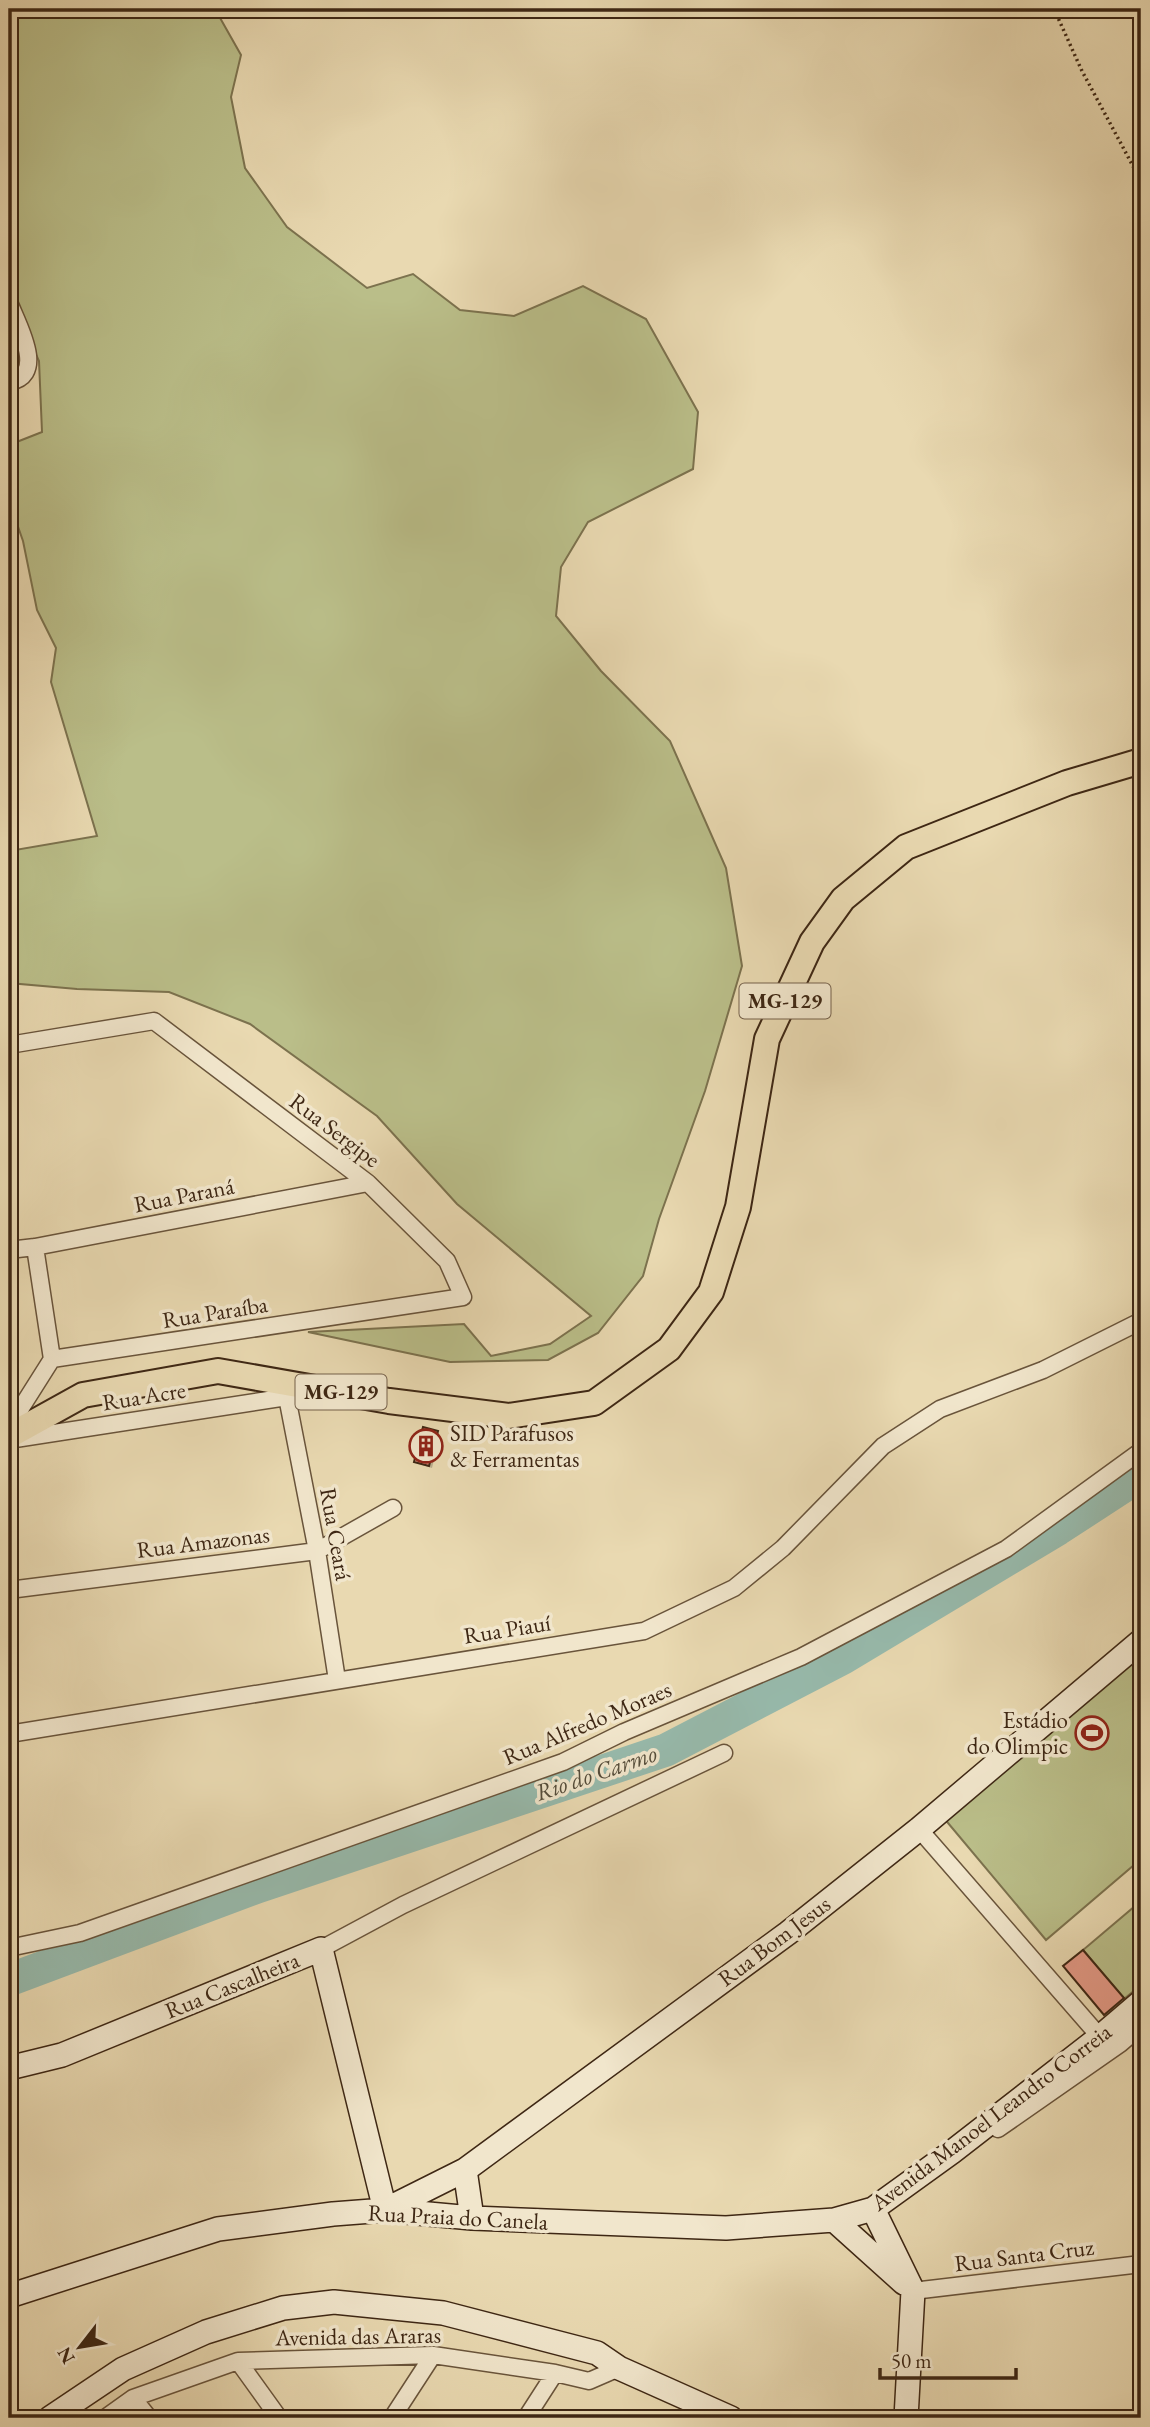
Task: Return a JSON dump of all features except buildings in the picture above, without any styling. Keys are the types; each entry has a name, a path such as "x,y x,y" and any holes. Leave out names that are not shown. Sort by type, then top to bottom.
{"main road":[{"name":"MG-129","path":"9,1438 83,1395 218,1371 389,1401 509,1416 594,1403 669,1349 711,1292 738,1206 767,1039 812,942 843,899 906,847 1067,783 1141,761"}],"street":[{"path":"9,302 30,360 27,373 16,381 9,382"},
{"name":"Rua Sergipe","path":"9,1045 154,1021 368,1183 447,1261 463,1297"},
{"name":"Rua Paraná","path":"9,1250 368,1183"},
{"path":"9,1427 52,1359 35,1247"},
{"name":"Rua Paraíba","path":"52,1359 463,1297"},
{"name":"Rua Piauí","path":"9,1734 645,1631 734,1588 783,1548 883,1446 940,1409 1043,1370 1141,1321"},
{"name":"Rua Acre","path":"9,1438 287,1397"},
{"name":"Rua Ceará","path":"287,1397 317,1551 337,1679"},
{"name":"Rua Alfredo Moraes","path":"9,1948 80,1933 563,1762 624,1732 800,1657 1006,1549 1141,1451"},
{"name":"Rua Amazonas","path":"9,1590 317,1551 393,1508"},
{"name":"Rua Bom Jesus","path":"385,2210 465,2170 788,1933 919,1829 1141,1642"},
{"path":"321,1949 403,1905 724,1753"},
{"path":"919,1829 1100,2037"},
{"name":"Rua Cascalheira","path":"9,2068 62,2055 321,1949 385,2210"},
{"name":"Avenida Manoel Leandro Correia","path":"834,2220 874,2212 1100,2037 1141,2002"},
{"path":"906,2418 913,2291 874,2212 1120,2044 1141,2026"},
{"path":"465,2170 472,2218"},
{"name":"Rua Praia do Canela","path":"9,2296 218,2229 333,2214 385,2210 472,2218 726,2228 834,2220"},
{"path":"834,2220 913,2291"},
{"name":"Rua Santa Cruz","path":"913,2291 1141,2264"},
{"path":"50,2418 123,2369 206,2332 283,2308 334,2302 443,2313 597,2353 619,2368 731,2418"},
{"path":"392,2418 433,2355"},
{"name":"Avenida das Araras","path":"105,2418 134,2398 238,2361 433,2355 555,2373 589,2381 619,2368"},
{"path":"238,2361 279,2418"},
{"path":"526,2418 555,2373"},
{"path":"134,2398 149,2418"}],"path":[{"path":"1054,9 1083,71 1141,181"}],"green space":[{"path":"9,9 215,9 241,55 231,97 245,168 287,227 367,288 413,274 460,310 514,316 583,286 646,319 698,412 693,469 588,522 561,567 556,616 601,671 670,741 726,868 742,966 705,1091 659,1219 643,1276 598,1333 548,1360 450,1362 308,1332 464,1324 491,1356 550,1344 591,1316 457,1204 377,1116 250,1024 169,992 77,989 9,983 9,851 97,836 51,682 56,648 37,610 23,541 9,501 9,445 42,432 39,361 9,296"},
{"name":"Estádio do Olimpic","path":"1141,1649 1141,1859 1046,1940 943,1817"},
{"path":"1141,1901 1141,1985 1124,1999 1083,1950"}],"waterway":[{"name":"Rio do Carmo","path":"9,1980 260,1886 666,1750 843,1658 1058,1529 1141,1475"}],"place":[{"name":"SID Parafusos & Ferramentas","path":"426,1446"},
{"name":"Estádio do Olimpic","path":"1092,1733"}]}
